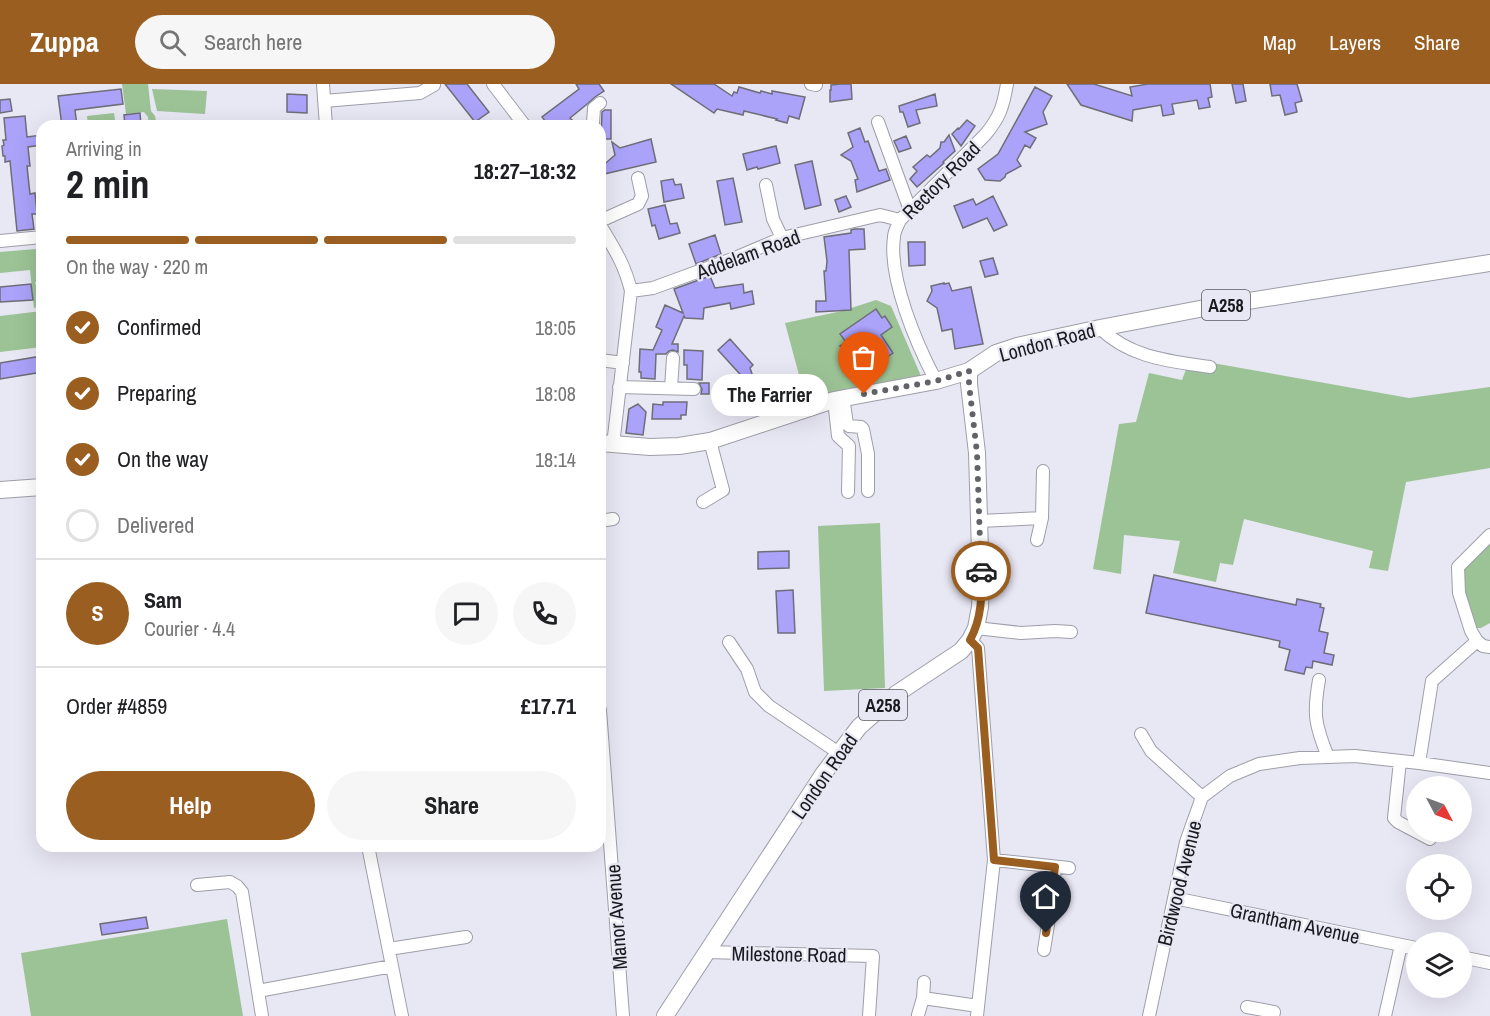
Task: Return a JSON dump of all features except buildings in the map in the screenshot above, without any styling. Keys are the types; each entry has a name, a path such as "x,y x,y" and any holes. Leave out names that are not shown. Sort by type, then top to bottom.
{"main road":[{"name":"London Road","path":"606,444 650,447 679,446 710,441 838,399 936,381 969,371 996,354 1017,346 1210,307 1490,263"},
{"path":"969,371 977,453 981,585 981,607 973,634"},
{"path":"0,490 36,487"},
{"name":"London Road","path":"665,1016 838,753 859,727 896,694 961,651 973,634"}],"street":[{"path":"323,84 326,120"},
{"path":"493,84 518,120"},
{"name":"Rectory Road","path":"936,381 920,349 896,279 892,256 894,235 900,220 995,123 1002,109 1007,84"},
{"path":"324,101 420,93 434,86"},
{"path":"593,120 594,108 600,103"},
{"path":"878,122 910,210"},
{"path":"606,220 638,204 642,196 638,178"},
{"path":"766,185 773,219 782,238"},
{"name":"Addelam Road","path":"631,291 653,288 726,262 782,238 880,215 900,220"},
{"path":"606,233 620,256 631,291 623,363 606,444"},
{"path":"0,241 36,238"},
{"path":"1100,328 1116,342 1153,358 1210,367"},
{"path":"672,388 673,358"},
{"path":"606,361 623,363"},
{"path":"619,387 694,389"},
{"path":"838,399 847,424 863,429 868,454 867,491"},
{"path":"838,399 838,436 849,446 848,492"},
{"path":"703,502 727,489 710,441"},
{"path":"1037,540 1041,518 1043,471"},
{"path":"979,521 1041,518"},
{"path":"606,520 613,519"},
{"path":"1490,535 1458,567 1459,593 1472,632 1477,641 1490,648"},
{"path":"923,998 978,1011 994,860 978,648 973,634 1071,632"},
{"path":"1419,763 1432,681 1477,641"},
{"path":"729,642 747,669 755,692 769,706 838,753"},
{"path":"1318,680 1315,703 1316,721 1328,757"},
{"path":"1141,734 1151,751 1202,797"},
{"name":"Birdwood Avenue","path":"1149,1016 1186,842 1202,797 1230,776 1259,764 1300,758 1355,756 1490,773"},
{"path":"1400,761 1394,818 1406,826"},
{"name":"Manor Avenue","path":"606,790 623,1016"},
{"path":"369,852 402,1016"},
{"path":"994,860 1069,868"},
{"path":"1044,950 1055,867"},
{"path":"197,885 230,882 242,892 262,1016"},
{"name":"Grantham Avenue","path":"1174,898 1406,946"},
{"path":"389,949 466,937"},
{"path":"1385,1016 1401,945"},
{"name":"Milestone Road","path":"706,952 873,956 869,1016"},
{"path":"1472,959 1490,963"},
{"path":"258,991 392,966"},
{"path":"918,1016 924,982"},
{"path":"1247,1007 1274,1012 1273,1016"}],"green space":[{"path":"122,84 148,84 151,111 156,120 148,120 144,112 126,114"},
{"path":"152,89 207,91 205,114 157,111"},
{"path":"114,113 115,120 87,120 87,116"},
{"path":"36,249 36,308 34,308 30,270 0,273 0,252"},
{"path":"876,300 891,306 921,376 806,401 785,323 842,311"},
{"path":"36,312 36,348 0,352 0,316"},
{"path":"1190,359 1409,398 1490,387 1490,468 1406,482 1388,571 1369,568 1373,551 1244,519 1233,565 1220,563 1216,582 1173,573 1180,541 1124,535 1121,574 1093,569 1119,424 1136,422 1149,373 1182,380"},
{"path":"880,523 885,688 824,691 818,526"},
{"path":"1490,541 1490,623 1481,628 1474,628 1465,596 1464,572 1468,563"},
{"path":"227,919 243,1016 31,1016 21,953"}],"way so far":[{"path":"864,394 936,381 969,371 977,453 981,571"}],"place":[{"name":"The Farrier","path":"864,394"}],"route":[{"path":"981,571 981,607 976,628 970,640 978,648 994,860 1055,867 1046,933"}]}
